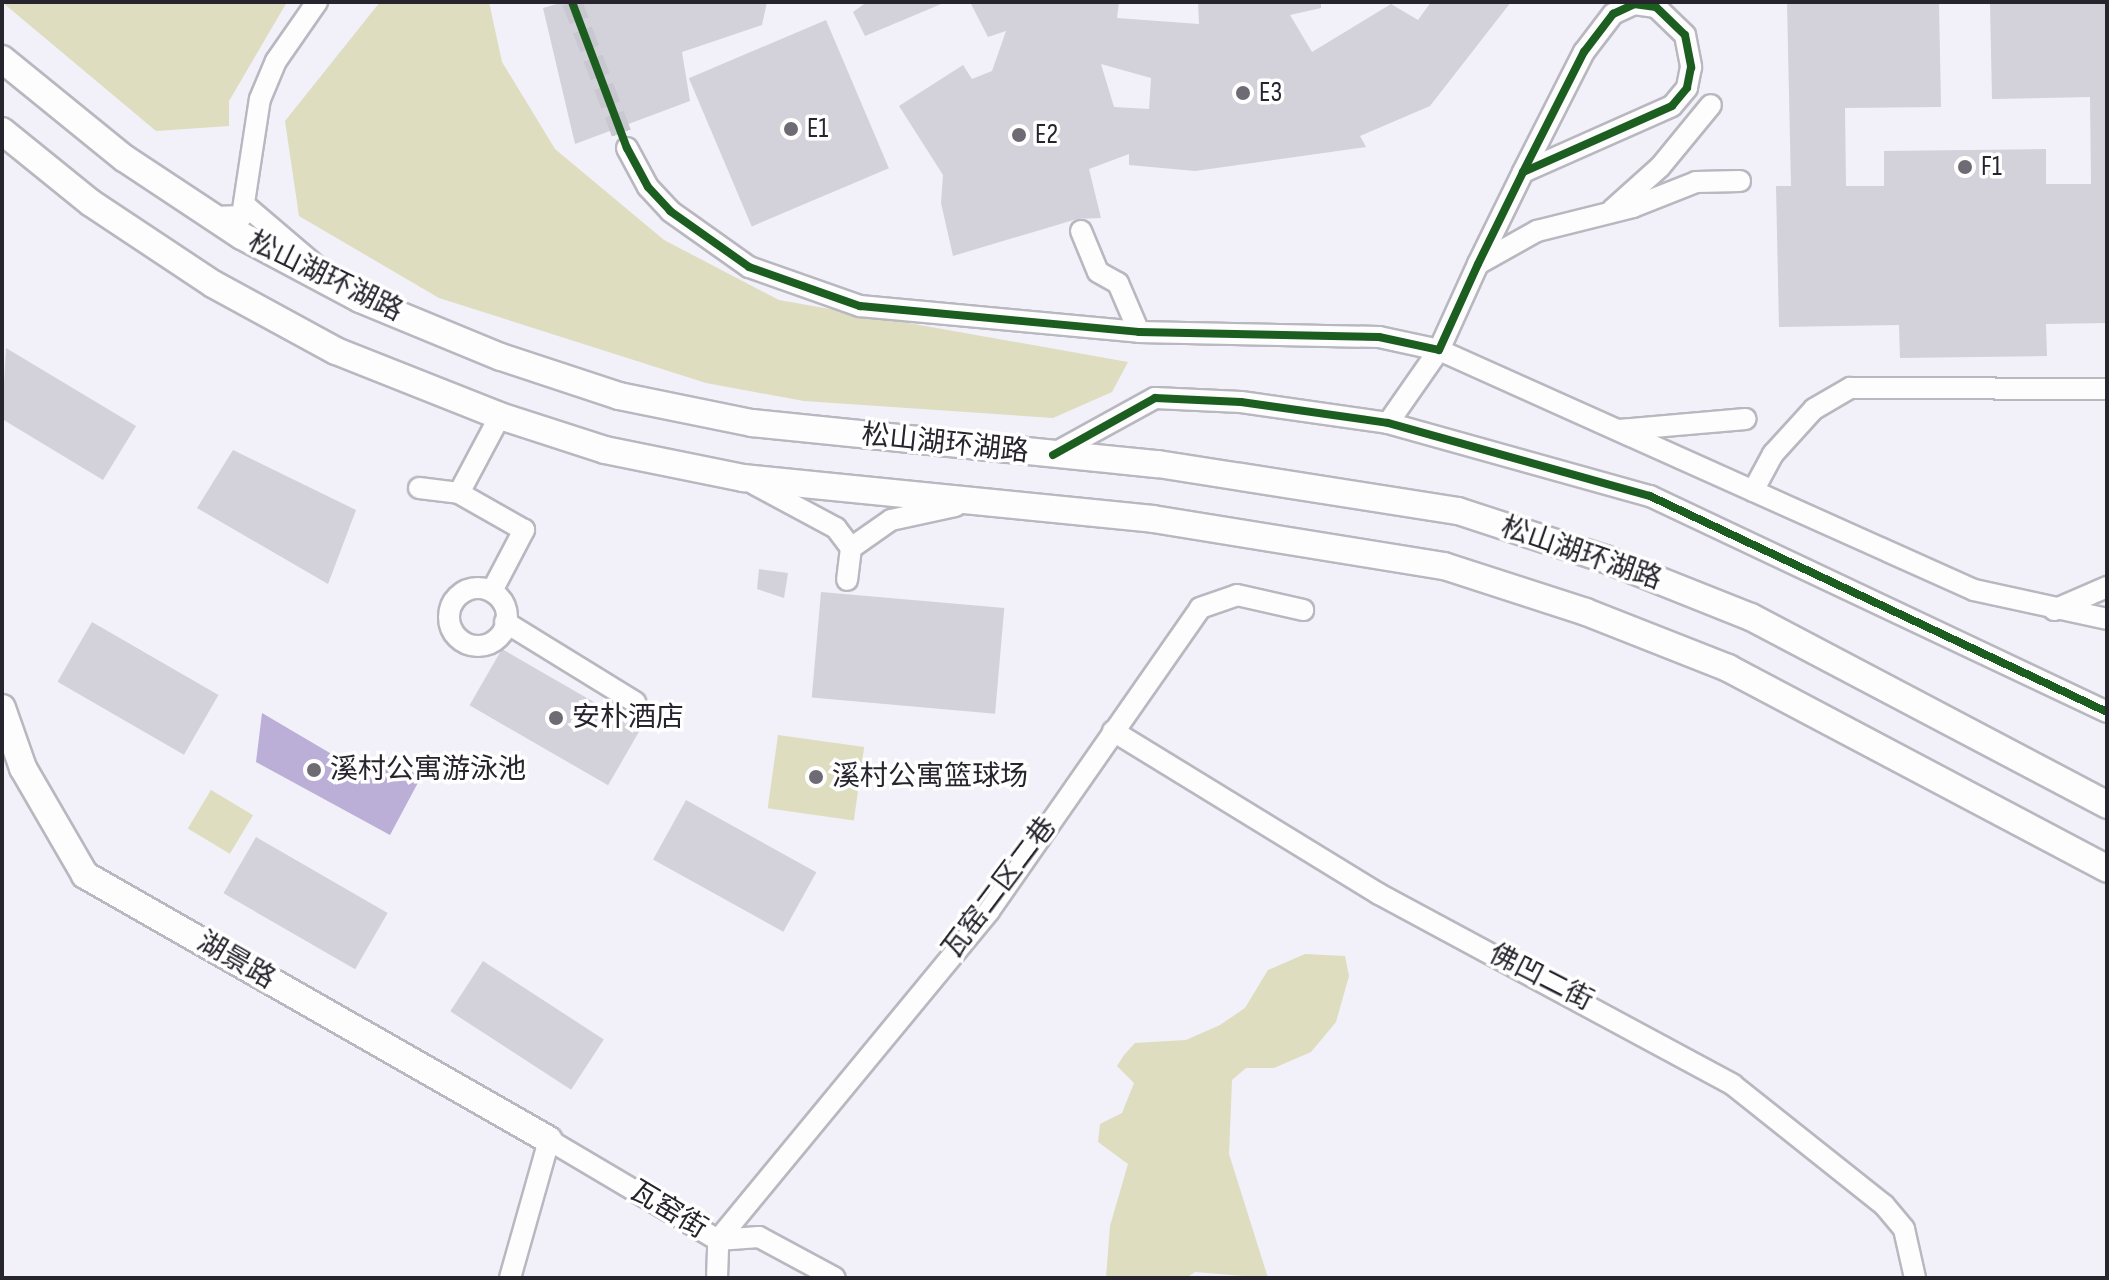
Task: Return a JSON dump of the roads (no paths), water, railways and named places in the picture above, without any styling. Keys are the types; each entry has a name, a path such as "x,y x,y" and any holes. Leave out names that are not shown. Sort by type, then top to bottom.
{"main road":[{"name":"松山湖环湖路","path":"2,59 124,158 213,217 360,299 619,396 752,423 1324,486 1458,511 1605,559 1751,617 2107,805"},
{"name":"松山湖环湖路","path":"3,132 91,203 213,284 336,351 500,416 605,450 743,478 1271,535 1444,566 1586,612 1728,668 2107,869"},
{"name":"湖景路","path":"2,708 23,768 85,875 549,1140"}],"street":[{"path":"213,217 232,221 246,198 260,99 276,61 317,2"},
{"path":"1388,423 1439,350 1478,264 1523,172 1584,52 1613,14 1634,4 1656,7 1685,35 1691,67 1687,88 1672,106 1523,172"},
{"path":"1609,213 1660,167 1711,105"},
{"path":"627,148 648,187 670,211 749,267 860,306 1139,332 1379,337 1439,350 1974,590 2054,610 2107,619"},
{"path":"1478,264 1537,231 1609,213 1696,182 1740,181"},
{"path":"246,198 360,299"},
{"path":"1081,231 1098,272 1118,283 1139,332"},
{"path":"1753,491 1773,454 1814,409 1850,388 2107,389"},
{"path":"1053,455 1155,398 1241,402 1388,423 1650,496 2107,712"},
{"path":"459,493 500,416"},
{"path":"1615,430 1746,419"},
{"path":"743,478 818,514 851,548"},
{"path":"419,488 459,493 524,530 493,589"},
{"path":"847,580 851,548 891,520 974,504"},
{"path":"505,622 481,650 453,633 452,613 462,595 481,585 493,589 500,595 505,622 635,702"},
{"path":"2054,610 2107,587"},
{"name":"瓦窑二区二巷","path":"718,1240 989,911 1200,608 1237,595 1303,610"},
{"name":"佛凹二街","path":"1113,731 1379,894 1733,1085 1884,1205 1904,1229 1915,1278"},
{"path":"510,1278 549,1140"},
{"name":"瓦窑街","path":"549,1140 718,1240 759,1237 835,1278"},
{"path":"717,1278 718,1240"}],"tunnel":[{"path":"572,2 627,148"}],"place":[{"name":"E3","path":"1243,93"},
{"name":"E1","path":"791,129"},
{"name":"E2","path":"1019,135"},
{"name":"F1","path":"1965,167"},
{"name":"安朴酒店","path":"556,718"},
{"name":"溪村公寓游泳池","path":"314,770"},
{"name":"溪村公寓篮球场","path":"816,777"}]}
